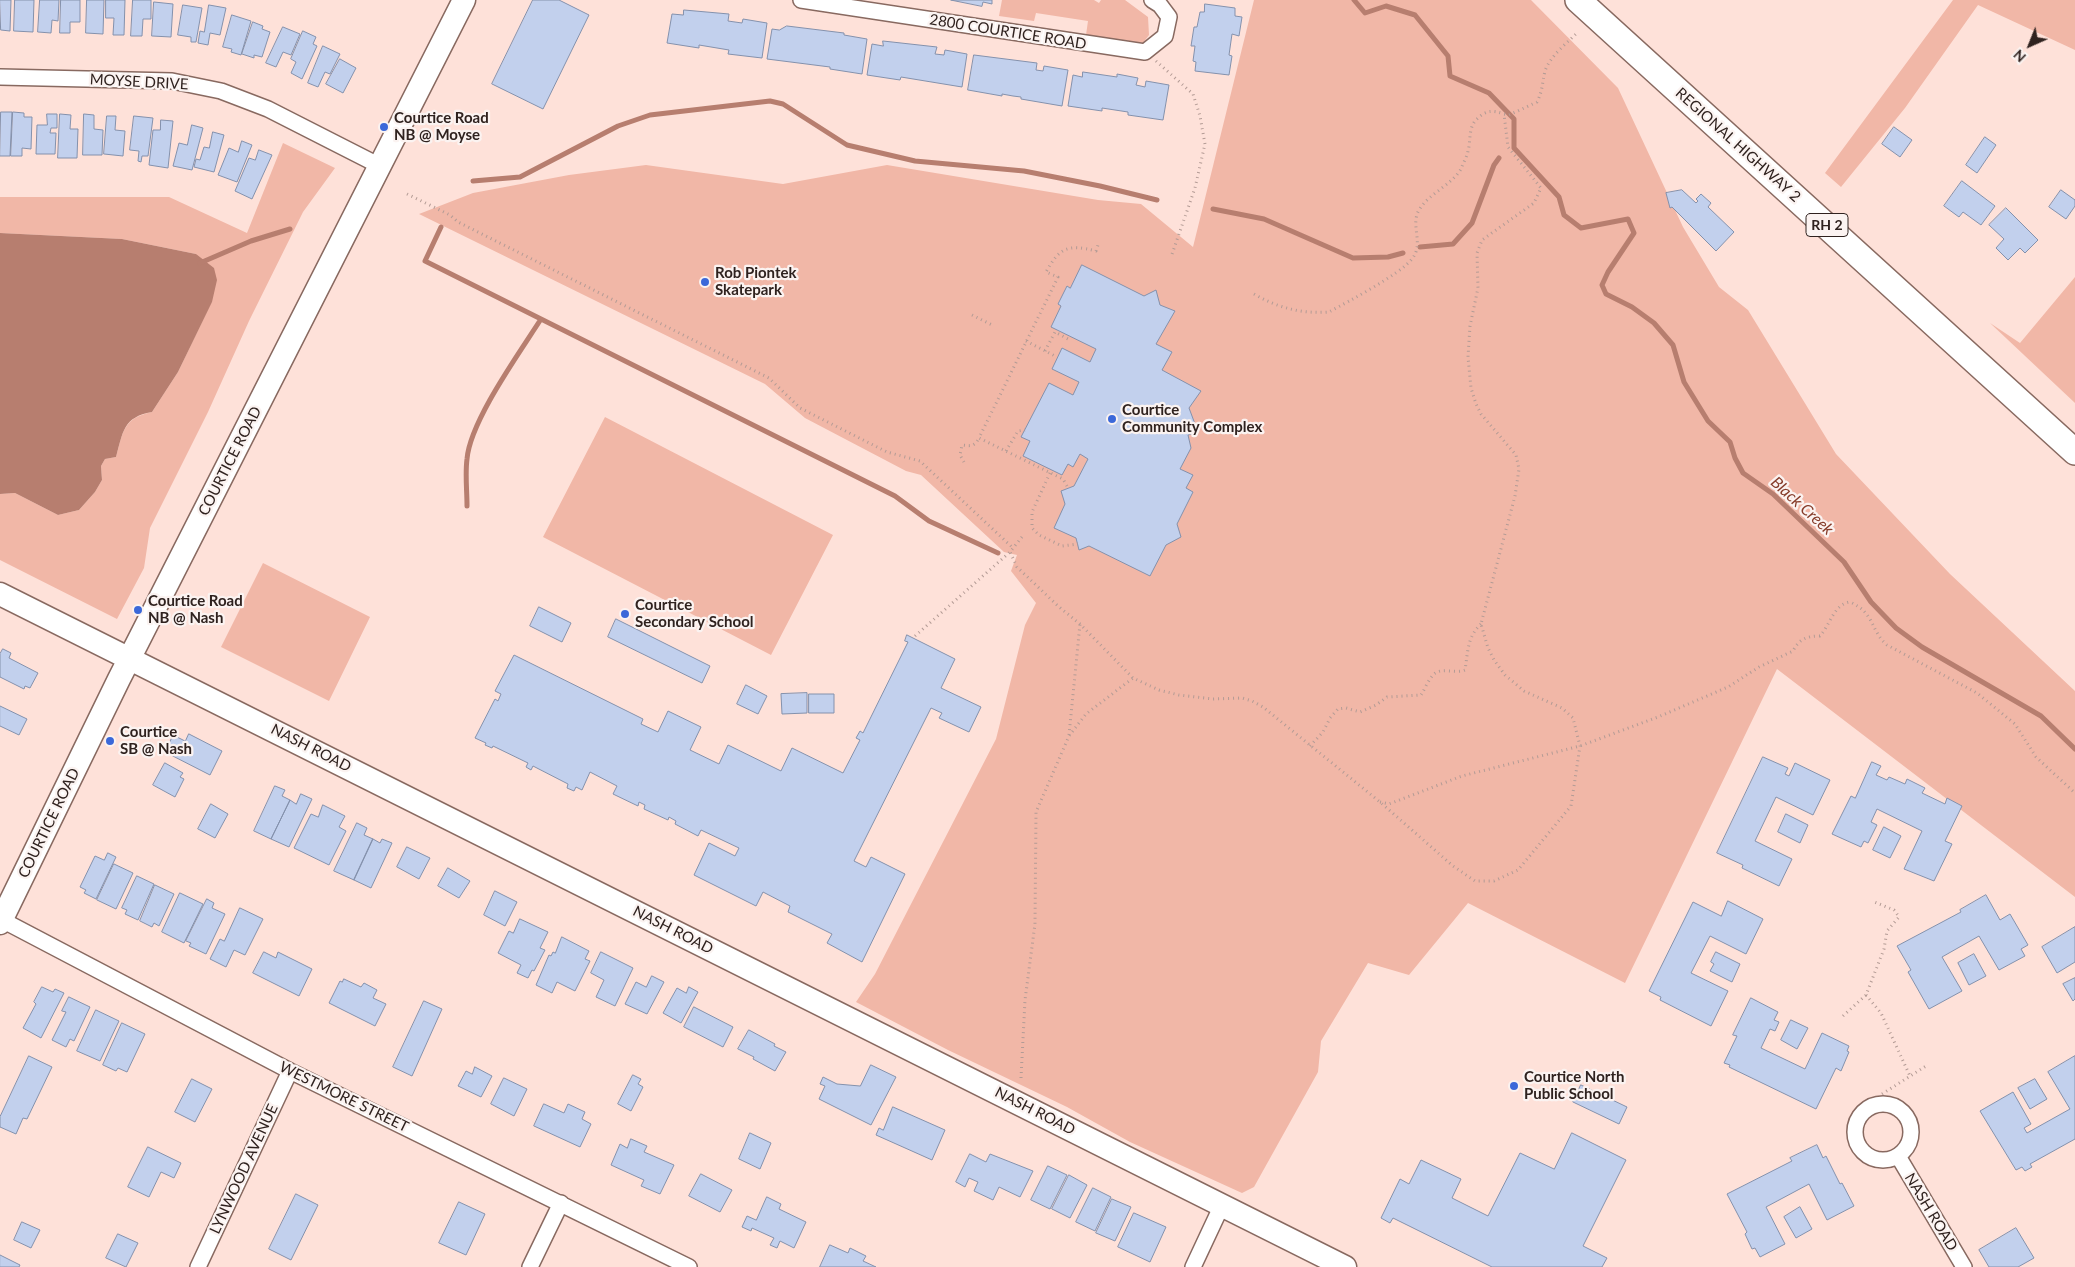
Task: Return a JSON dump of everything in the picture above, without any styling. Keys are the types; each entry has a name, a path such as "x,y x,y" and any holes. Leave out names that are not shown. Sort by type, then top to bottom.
{"main road":[{"name":"REGIONAL HIGHWAY 2","path":"1578,0 2075,452"}],"street":[{"name":"COURTICE ROAD","path":"1,922 119,679 131,659 464,0"},
{"name":"2800 COURTICE ROAD","path":"801,0 1145,52"},
{"path":"1145,52 1165,36 1169,17 1160,5 1152,0"},
{"name":"MOYSE DRIVE","path":"0,77 172,81 221,91 268,109 380,166"},
{"name":"NASH ROAD","path":"0,594 1345,1267"},
{"name":"WESTMORE STREET","path":"1,922 290,1071 689,1267"},
{"name":"LYNWOOD AVENUE","path":"198,1267 290,1071"},
{"name":"NASH ROAD","path":"1898,1156 1964,1267"},
{"path":"530,1267 560,1203"},
{"path":"1192,1267 1222,1205"}],"path":[{"path":"1254,294 1284,308 1317,313 1329,312 1398,271 1411,260 1417,251 1416,221 1420,208 1455,177 1460,170 1468,153 1470,134 1474,121 1485,112 1493,110 1509,115 1537,102 1543,88 1546,71 1552,59 1578,32"},
{"path":"1145,52 1193,94 1200,116 1205,144 1195,188 1171,257"},
{"path":"1310,746 1324,732 1330,718 1338,709 1346,708 1360,712 1387,698 1421,695 1435,673 1441,670 1458,672 1465,670 1469,641 1474,631 1481,624 1514,496 1519,469 1516,455 1482,414 1476,404 1471,388 1468,357 1470,326 1478,288 1477,253 1482,240 1534,203 1541,188 1508,147 1504,114"},
{"path":"407,194 769,378 800,408 887,452 920,461 1014,548"},
{"path":"964,462 960,455 962,445 972,446 976,444 1058,277 1046,272 1053,259 1060,251 1068,248 1079,247 1096,251 1099,242"},
{"path":"972,315 994,326"},
{"path":"1045,351 1055,332 1068,339 1070,336"},
{"path":"1026,341 1057,357"},
{"path":"1006,452 1015,434 1018,431 1024,430"},
{"path":"979,438 1062,479 1067,486"},
{"path":"1050,473 1032,512 1032,528 1039,535 1062,546 1078,544"},
{"path":"915,636 1010,552 1022,537"},
{"path":"1010,552 1017,567 1080,624 1133,678 1158,690 1213,699 1242,698 1252,700 1380,802 1453,866 1475,881 1494,881 1518,870 1571,806 1580,746 1573,718 1562,708 1524,691 1505,675 1488,648 1481,624"},
{"path":"1380,802 1388,804 1462,776 1580,746 1658,717 1728,687 1759,666 1793,651 1797,643 1808,636 1820,636 1841,604 1850,602 1864,610 1881,640 1972,690 2015,724 2036,758 2075,793"},
{"path":"1069,736 1080,624"},
{"path":"1021,1078 1025,1000 1035,924 1036,812 1069,736 1086,714 1133,678"},
{"path":"1843,1016 1866,995 1884,948 1887,931 1900,917 1894,910 1872,901"},
{"path":"1866,995 1881,1012 1910,1076"},
{"path":"1882,1094 1926,1066"}],"shaded area":[{"path":"1002,0 1094,0 1099,3 1101,0 1125,0 1148,17 1149,35 1143,43 1086,35 1088,21 1036,13 1034,21 999,16"},
{"path":"1254,0 1531,0 1618,88 1683,227 1719,287 1748,310 1836,454 1950,574 2075,691 2075,897 1777,669 1625,983 1468,903 1409,975 1368,963 1321,1041 1318,1072 1254,1187 1242,1193 1130,1142 1067,1107 948,1050 856,1002 875,974 996,739 1025,625 1036,603 1011,571 1017,555 1004,552 921,475 906,471 805,418 765,384 419,214 473,193 569,175 646,165 783,184 887,165 1098,200 1141,204 1193,247"},
{"path":"1953,0 2075,0 2075,50 1978,5 1905,108 1841,187 1825,173"},
{"path":"283,143 335,168 303,212 249,321 208,412 150,528 144,568 117,619 0,560 0,494 15,493 58,515 79,510 95,492 102,480 101,466 105,459 116,457 120,440 126,427 135,418 152,412 178,372 212,301 196,254 122,239 0,233 0,197 169,197 247,233"},
{"path":"0,233 122,239 196,254 214,268 217,280 212,302 178,372 152,412 135,418 126,427 120,440 116,457 105,459 101,466 102,480 95,492 79,510 58,515 15,493 0,494"},
{"path":"2075,277 2075,403 1990,323 2020,343"},
{"path":"605,417 833,535 771,655 543,537"},
{"path":"263,563 370,617 329,701 221,647"}],"building":[{"path":"0,0 11,0 10,31 1,30"},
{"path":"15,0 34,0 33,32 14,31"},
{"path":"40,0 59,0 58,21 52,20 51,33 38,32"},
{"path":"61,0 80,0 80,22 70,22 70,33 60,33"},
{"path":"87,0 104,0 103,34 86,33"},
{"path":"106,0 125,0 124,35 113,35 114,18 106,18"},
{"path":"133,0 151,0 151,19 143,19 142,36 131,36"},
{"path":"533,0 559,0 589,15 543,109 492,84"},
{"path":"951,0 992,0 992,4 983,2 982,6"},
{"path":"154,2 173,4 171,37 152,36"},
{"path":"1205,4 1235,8 1235,16 1242,17 1239,36 1232,34 1229,55 1232,56 1229,75 1195,71 1196,62 1193,61 1195,46 1191,46 1194,27 1197,27 1200,12 1204,12"},
{"path":"183,5 202,8 196,42 191,42 191,37 178,35"},
{"path":"209,5 226,8 220,35 210,33 208,45 198,43 200,31 204,32"},
{"path":"684,10 729,14 728,21 742,23 743,19 767,23 762,58 728,54 729,50 699,45 699,48 667,43 672,14 683,15"},
{"path":"232,15 251,21 241,55 231,52 232,49 223,47"},
{"path":"253,22 263,26 262,29 270,32 262,57 254,55 254,58 242,54"},
{"path":"787,26 844,33 844,35 867,39 862,74 830,69 830,67 767,59 772,29 779,30"},
{"path":"283,27 300,34 291,55 283,52 276,67 266,63"},
{"path":"303,31 316,37 313,44 317,46 302,79 291,73 296,62 291,59"},
{"path":"883,41 937,47 935,54 944,55 945,50 967,54 962,87 901,77 900,80 867,75 872,44 883,46"},
{"path":"323,46 340,54 330,74 325,72 318,87 308,83"},
{"path":"974,55 1037,63 1036,70 1043,71 1044,66 1068,70 1062,106 1021,99 1021,97 968,90"},
{"path":"340,59 356,68 343,93 326,84"},
{"path":"1083,72 1117,77 1117,74 1138,78 1136,85 1145,87 1146,81 1169,85 1163,120 1128,115 1128,112 1102,108 1102,111 1068,106 1073,75 1082,77"},
{"path":"1,112 12,112 10,156 0,156"},
{"path":"13,112 24,113 24,117 32,117 31,149 22,148 22,156 11,156"},
{"path":"47,114 57,114 57,128 51,128 50,133 56,133 55,154 36,154 37,125 47,125"},
{"path":"60,114 71,115 70,129 78,129 77,158 58,158"},
{"path":"84,114 94,115 94,129 103,130 102,155 83,155"},
{"path":"107,116 116,116 115,130 125,131 123,156 104,154"},
{"path":"134,116 153,118 148,156 142,156 141,162 138,161 139,151 130,150"},
{"path":"161,120 173,121 168,168 149,165 153,130 160,130"},
{"path":"192,125 203,128 192,170 173,166 179,143 187,145"},
{"path":"1894,127 1912,140 1900,157 1882,144"},
{"path":"213,132 224,135 214,172 194,167 196,159 200,160 204,147 209,148"},
{"path":"1985,137 1996,145 1977,173 1966,165"},
{"path":"242,141 252,145 237,182 218,175 229,148 238,152"},
{"path":"259,150 272,155 252,199 235,191 249,158 255,160"},
{"path":"1962,181 1995,206 1981,225 1963,212 1959,217 1944,206"},
{"path":"1682,190 1696,203 1698,201 1696,199 1701,194 1711,203 1708,207 1734,232 1716,251 1672,207 1670,208 1666,193"},
{"path":"2061,190 2075,200 2075,206 2066,219 2049,207"},
{"path":"2006,208 2038,240 2025,253 2020,248 2008,260 1996,248 2004,239 1989,225"},
{"name":"Courtice Community Complex","path":"1082,265 1144,296 1156,290 1160,305 1175,311 1156,344 1172,352 1162,370 1201,391 1189,408 1198,432 1188,435 1191,448 1180,469 1193,475 1186,488 1193,492 1177,524 1181,537 1166,545 1150,576 1089,546 1079,550 1076,538 1054,528 1065,504 1061,491 1074,486 1088,459 1080,454 1073,467 1068,464 1062,475 1023,456 1030,441 1021,437 1049,383 1073,395 1079,382 1052,369 1062,348 1090,362 1096,349 1051,327 1061,306 1058,304 1067,286 1070,288"},
{"path":"539,607 571,623 562,642 530,626"},
{"path":"616,619 710,666 702,683 608,637"},
{"path":"907,635 955,659 941,688 981,707 969,732 939,718 942,713 931,708 854,861 866,867 871,857 905,874 862,962 827,943 832,934 788,912 790,906 763,892 756,906 694,875 709,843 735,856 739,848 701,830 698,836 675,824 676,821 669,817 668,820 644,809 645,805 639,802 638,806 613,794 617,786 590,772 582,790 576,787 574,791 567,788 568,784 533,766 531,770 526,767 528,763 493,746 492,748 485,745 486,743 475,738 495,699 498,701 501,694 495,691 514,655 643,719 641,724 658,732 668,711 701,727 690,750 719,764 728,745 781,771 792,748 843,773 860,740 856,738 860,731 863,733 908,642 905,641"},
{"path":"3,649 11,653 9,658 38,673 30,688 25,686 24,689 0,677 0,654"},
{"path":"746,685 767,696 758,714 737,704"},
{"path":"807,693 807,713 782,714 781,694"},
{"path":"809,694 834,694 834,713 809,713"},
{"path":"0,706 27,719 19,735 0,726"},
{"path":"189,734 222,751 210,775 165,752 173,735 185,741"},
{"path":"1763,757 1788,768 1785,774 1789,776 1795,763 1830,780 1813,815 1776,797 1755,841 1792,859 1779,886 1742,868 1743,865 1717,853"},
{"path":"1872,762 1881,766 1876,775 1887,780 1889,777 1905,784 1907,779 1925,788 1922,793 1945,804 1947,798 1962,806 1945,841 1952,844 1934,881 1904,869 1922,831 1877,809 1871,822 1877,825 1868,843 1864,841 1861,847 1832,834 1851,796 1855,798"},
{"path":"165,763 183,773 180,777 184,779 175,797 153,785"},
{"path":"275,786 285,790 282,796 290,800 271,839 254,831"},
{"path":"301,794 312,799 289,847 271,839 290,800 296,804"},
{"path":"211,804 228,814 215,838 198,829"},
{"path":"323,805 345,816 339,827 346,831 329,865 294,848 311,814 318,817"},
{"path":"1786,814 1808,825 1800,843 1778,832"},
{"path":"357,823 367,828 364,835 373,839 354,880 334,871"},
{"path":"1884,827 1901,836 1890,858 1873,850"},
{"path":"373,839 380,843 382,839 392,843 371,888 354,880"},
{"path":"407,847 430,858 419,879 397,867"},
{"path":"108,853 116,857 96,899 84,893 86,890 80,887 95,856 104,860"},
{"path":"114,864 133,873 116,909 97,900"},
{"path":"448,868 470,881 459,898 438,886"},
{"path":"137,876 154,884 138,920 125,914 127,910 122,908"},
{"path":"155,885 174,894 159,926 154,923 152,927 140,921"},
{"path":"495,891 517,902 505,926 484,915"},
{"path":"180,893 203,904 184,943 162,932"},
{"path":"1986,895 2000,920 2010,914 2028,945 2021,949 2025,956 1999,970 1979,936 1942,957 1962,991 1929,1009 1908,972 1911,970 1897,946 1961,912 1960,910"},
{"path":"207,899 214,903 212,908 225,914 206,954 189,946 191,943 186,941"},
{"path":"1728,901 1763,919 1746,954 1710,936 1691,973 1728,991 1711,1026 1660,1000 1661,997 1649,991 1693,902 1721,916"},
{"path":"240,908 263,919 245,955 234,950 226,967 210,959 220,939 224,941"},
{"path":"520,919 548,932 540,948 545,950 528,978 517,973 521,965 498,953 509,931 513,933"},
{"path":"2075,927 2075,962 2057,973 2042,947"},
{"path":"562,937 589,951 585,959 590,961 575,991 557,982 552,993 536,985 549,955 551,956 553,952 555,953"},
{"path":"264,952 276,958 278,952 312,969 299,996 253,973"},
{"path":"601,952 633,968 615,1006 596,997 604,980 591,973"},
{"path":"1716,952 1740,964 1732,982 1710,971 1714,964 1711,962"},
{"path":"1974,954 1986,976 1969,985 1958,963"},
{"path":"652,976 664,982 647,1014 625,1004 636,982 646,987"},
{"path":"2075,978 2075,999 2073,1001 2063,984"},
{"path":"344,979 361,987 364,983 377,990 373,998 386,1004 375,1026 329,1003 340,981 342,982"},
{"path":"42,987 53,992 55,989 64,993 41,1038 23,1028 36,1004 34,1002"},
{"path":"689,987 698,992 681,1023 663,1013 677,988 686,993"},
{"path":"69,997 90,1007 74,1041 70,1039 66,1047 52,1040 66,1012 62,1011"},
{"path":"1751,998 1778,1012 1774,1020 1779,1022 1775,1031 1770,1029 1761,1048 1805,1069 1822,1033 1849,1046 1847,1051 1849,1052 1841,1071 1836,1068 1816,1109 1724,1063 1737,1036 1733,1035"},
{"path":"424,1001 442,1009 412,1076 393,1067"},
{"path":"694,1007 733,1027 723,1047 684,1027"},
{"path":"96,1010 119,1021 100,1061 77,1051"},
{"path":"1791,1020 1808,1028 1797,1049 1781,1040"},
{"path":"122,1023 145,1034 127,1072 118,1068 116,1071 103,1065"},
{"path":"749,1030 786,1052 775,1071 738,1049"},
{"path":"29,1056 52,1067 27,1119 23,1118 16,1134 0,1127 0,1117"},
{"path":"2075,1056 2075,1139 2030,1164 2032,1167 2025,1171 2022,1167 2016,1170 1980,1111 2013,1092 2031,1124 2024,1128 2027,1133 2070,1109 2048,1072"},
{"path":"871,1065 896,1077 871,1125 819,1099 825,1086 820,1084 823,1077 837,1084 860,1086"},
{"path":"475,1067 492,1076 481,1097 458,1086 466,1071 472,1074"},
{"path":"633,1075 641,1079 638,1084 643,1087 631,1111 618,1104"},
{"path":"504,1078 527,1089 514,1116 491,1104"},
{"path":"192,1079 212,1089 195,1122 175,1112"},
{"path":"2035,1079 2047,1099 2030,1109 2018,1088"},
{"path":"1581,1085 1627,1107 1619,1124 1573,1102"},
{"path":"544,1104 564,1113 568,1104 585,1112 582,1119 591,1124 580,1147 534,1126"},
{"path":"893,1107 945,1130 932,1160 876,1135 879,1128 883,1130"},
{"path":"750,1133 771,1143 760,1169 739,1159"},
{"path":"1572,1133 1626,1160 1583,1246 1607,1258 1602,1267 1492,1267 1393,1218 1390,1223 1381,1218 1400,1179 1409,1184 1421,1160 1461,1179 1452,1198 1488,1216 1520,1153 1554,1169"},
{"path":"631,1139 647,1146 644,1152 674,1165 660,1194 641,1186 644,1180 611,1165 620,1144 627,1148"},
{"path":"1817,1145 1823,1158 1826,1156 1854,1206 1827,1220 1809,1184 1766,1207 1785,1244 1760,1257 1755,1248 1752,1249 1745,1234 1747,1232 1727,1194 1792,1161 1790,1158"},
{"path":"148,1147 181,1163 174,1178 161,1172 149,1197 128,1187"},
{"path":"970,1154 986,1162 990,1154 1033,1171 1020,1197 999,1187 993,1200 974,1191 978,1182 969,1178 965,1187 956,1182"},
{"path":"1048,1166 1067,1175 1050,1209 1031,1200"},
{"path":"701,1174 732,1190 720,1212 689,1196"},
{"path":"1069,1175 1087,1185 1070,1218 1052,1209"},
{"path":"1093,1188 1111,1197 1095,1231 1076,1222"},
{"path":"296,1194 318,1205 291,1260 269,1249"},
{"path":"767,1197 781,1204 779,1209 806,1222 794,1248 780,1241 777,1248 770,1245 774,1238 752,1228 751,1231 742,1227 747,1216 756,1220"},
{"path":"1112,1199 1131,1207 1115,1241 1096,1233"},
{"path":"459,1202 485,1214 466,1255 439,1243"},
{"path":"1800,1207 1812,1229 1796,1238 1784,1217"},
{"path":"1134,1213 1166,1227 1150,1262 1118,1247"},
{"path":"22,1222 40,1230 31,1248 14,1240"},
{"path":"2016,1228 2034,1258 2018,1267 1989,1267 1979,1250"},
{"path":"118,1234 138,1243 126,1267 106,1258"},
{"path":"830,1245 848,1253 850,1248 866,1256 863,1261 876,1267 820,1267"},
{"path":"0,1255 20,1265 19,1267 0,1267"}],"waterway":[{"name":"Black Creek","path":"1354,0 1365,13 1386,6 1415,15 1448,56 1450,76 1489,93 1514,119 1514,148 1559,197 1564,215 1581,228 1628,219 1634,233 1608,272 1602,285 1606,294 1632,307 1654,323 1673,345 1684,382 1708,421 1730,442 1735,458 1743,473 1773,494 1844,562 1871,602 1896,628 1922,647 2041,716 2075,749"},
{"path":"473,181 520,177 618,126 650,115 770,101 783,104 847,145 915,161 1024,171 1100,186 1157,200"},
{"path":"1420,247 1453,244 1472,223 1494,165 1499,158"},
{"path":"1213,209 1264,219 1353,258 1388,257 1403,253"},
{"path":"441,227 425,261 895,496 929,521 998,553"},
{"path":"200,263 251,241 290,229"},
{"path":"467,506 466,476 470,443 497,387 541,319"}],"place":[{"name":"Courtice Road NB @ Moyse","path":"384,127"},
{"name":"Rob Piontek Skatepark","path":"705,282"},
{"name":"Courtice Community Complex","path":"1112,419"},
{"name":"Courtice Road NB @ Nash","path":"138,610"},
{"name":"Courtice Secondary School","path":"625,614"},
{"name":"Courtice SB @ Nash","path":"110,741"},
{"name":"Courtice North Public School","path":"1514,1086"}]}
